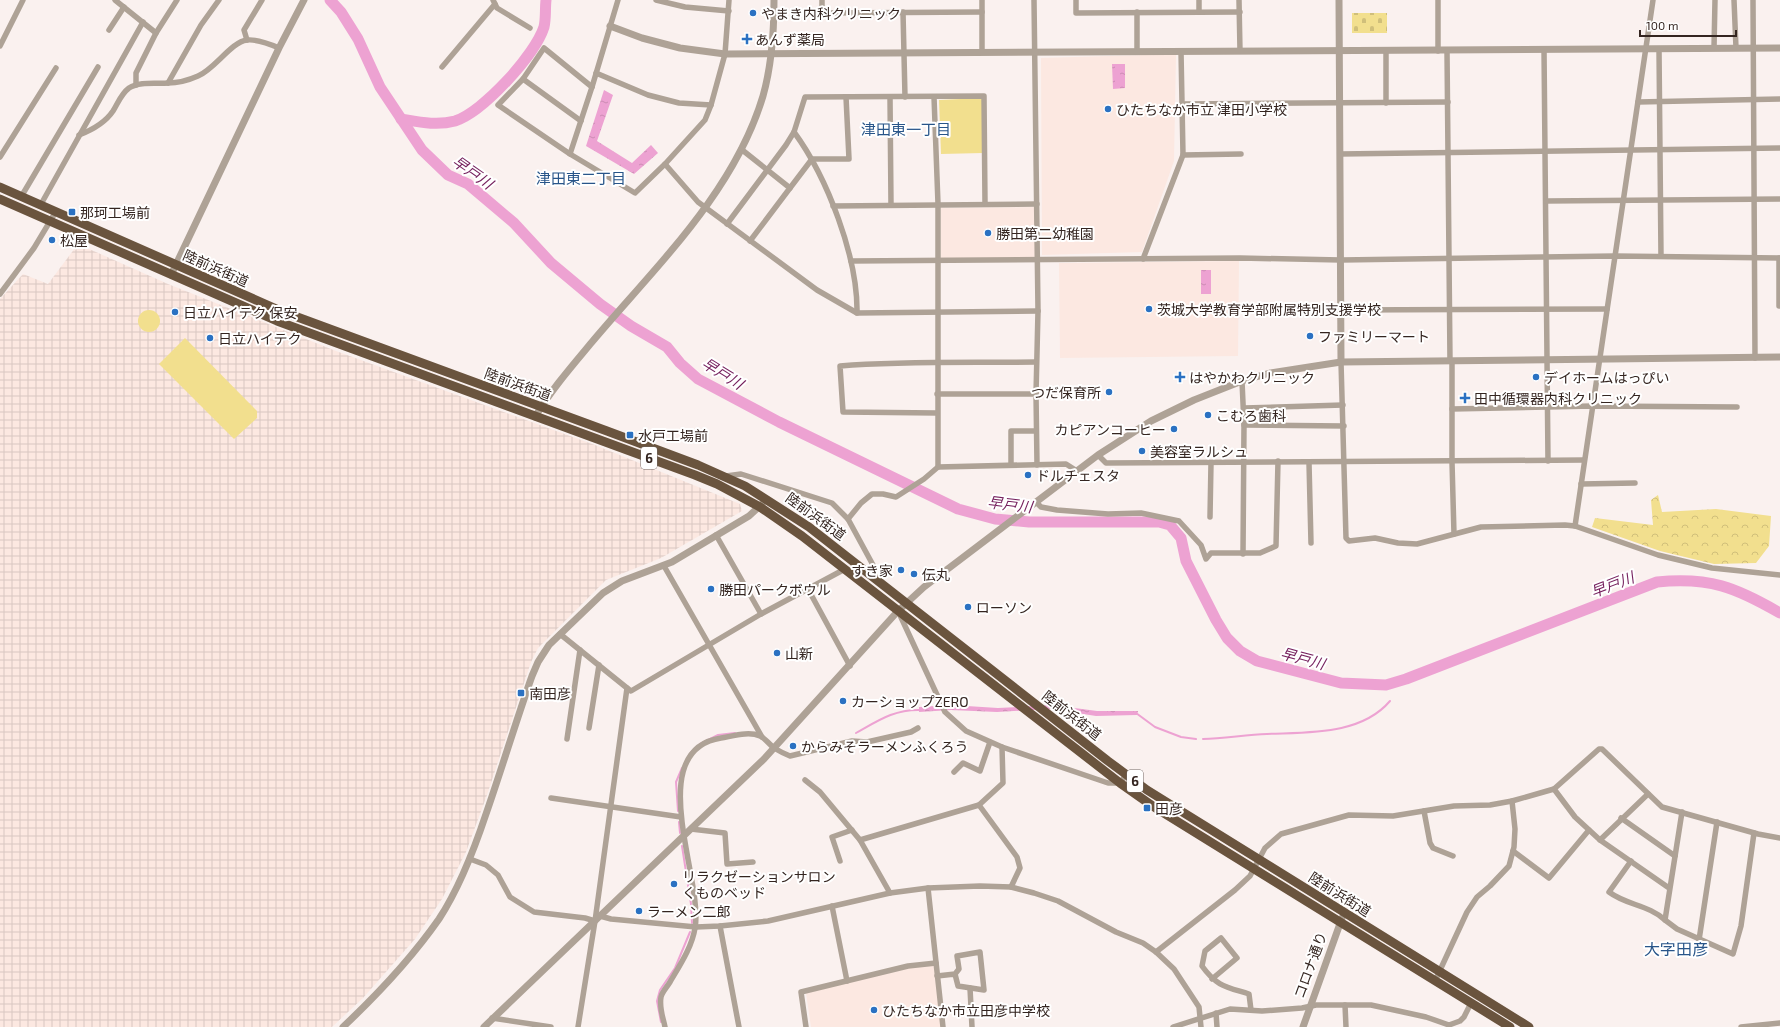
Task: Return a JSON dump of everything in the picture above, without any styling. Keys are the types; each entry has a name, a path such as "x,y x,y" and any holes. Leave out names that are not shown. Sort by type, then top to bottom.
{"highway":[{"name":"陸前浜街道","path":"0,187 55,213 281,311 726,476 766,498 809,527 907,602 1126,775 1340,922 1510,1027"},
{"name":"陸前浜街道","path":"0,199 50,223 277,321 718,484 760,507 798,532 1120,783 1154,807 1345,913 1529,1027"}],"street":[{"path":"0,46 23,0"},
{"path":"115,0 156,34"},
{"path":"136,85 136,73 156,34 177,0"},
{"path":"168,83 201,25 219,0"},
{"path":"247,40 244,30 262,0"},
{"path":"171,275 279,48 304,0"},
{"path":"570,154 618,0"},
{"path":"658,0 685,7 729,11"},
{"path":"592,87 544,48 523,79 498,105 570,154 635,193 665,164 705,120 711,105 725,54 729,0"},
{"path":"535,417 557,384 684,234 731,168 755,118 763,96 771,54 774,0"},
{"path":"822,0 822,9 826,13 982,12"},
{"path":"982,0 982,52"},
{"path":"1034,0 1038,260 1036,362 1037,465"},
{"path":"1076,0 1076,13 1240,12"},
{"path":"1199,0 1199,12"},
{"path":"1239,0 1240,51"},
{"path":"1339,0 1341,362 1346,538 1349,540 1375,538 1398,543 1417,544 1481,527 1575,526 1658,555 1712,568 1780,575"},
{"path":"1438,0 1438,50"},
{"path":"1575,526 1653,0"},
{"path":"1714,48 1715,0"},
{"path":"1734,0 1736,48"},
{"path":"1752,0 1755,358"},
{"path":"442,67 494,2 497,8 530,28"},
{"path":"109,30 124,7"},
{"path":"903,12 905,96"},
{"path":"1137,12 1137,51"},
{"path":"40,206 143,22"},
{"path":"610,26 642,38 680,48 725,54 1035,51 1780,48"},
{"path":"79,135 96,128 104,121 113,112 121,97 129,88 146,83 168,83 196,77 207,72 231,48 247,40 268,44 279,48"},
{"path":"1659,48 1661,256"},
{"path":"1544,49 1548,462"},
{"path":"1386,50 1386,103"},
{"path":"1447,50 1454,534"},
{"path":"1143,259 1183,155 1181,51"},
{"path":"21,197 98,67"},
{"path":"0,157 56,68"},
{"path":"596,73 648,95 678,102 711,105"},
{"path":"523,79 581,121"},
{"path":"727,224 794,132 805,97 984,96 985,203"},
{"path":"812,159 848,160 846,97"},
{"path":"890,97 891,205"},
{"path":"934,97 938,204 938,467"},
{"path":"1638,102 1780,99"},
{"path":"1182,104 1448,102"},
{"path":"794,132 812,159 832,206 851,261 857,298 857,313"},
{"path":"1340,154 1780,148"},
{"path":"741,149 790,188"},
{"path":"1183,155 1241,154"},
{"path":"750,241 812,159"},
{"path":"665,164 698,202 817,290 857,313 1038,311"},
{"path":"1546,201 1780,198"},
{"path":"832,206 985,203 1037,204"},
{"path":"0,294 50,223 55,213"},
{"path":"851,261 1143,259 1341,260 1615,256 1779,258 1779,306"},
{"path":"1341,310 1607,309"},
{"path":"484,1027 764,759 907,602 1098,455 1166,413 1242,381 1270,373 1341,362 1780,357"},
{"path":"937,413 842,412 840,366 885,362 938,364 1036,362"},
{"path":"1242,381 1244,408 1243,554"},
{"path":"937,394 1036,394"},
{"path":"1244,408 1343,405"},
{"path":"1452,409 1592,406 1738,407"},
{"path":"1244,425 1344,426"},
{"path":"1011,464 1011,431 1036,431"},
{"path":"1098,455 1106,463 1243,463 1278,461 1309,463 1548,462 1584,460"},
{"path":"1036,502 1041,507 1057,510 1108,514 1141,513 1162,516 1179,521 1201,545 1206,559 1211,553 1260,553 1276,546 1278,461"},
{"path":"1210,517 1211,463"},
{"path":"1309,463 1311,543"},
{"path":"848,519 861,503 872,494 884,494 896,497 924,479 938,467 1011,464 1066,464 1077,471"},
{"path":"726,476 741,474 832,503 848,519 873,565"},
{"path":"1581,484 1635,483"},
{"path":"342,1027 383,988 439,918 470,859 532,676 543,655 560,634 603,593 614,585 664,566 749,516 760,507 766,498"},
{"path":"716,535 761,614"},
{"path":"664,566 762,737 774,747 790,756 852,741 867,742 910,732 918,728"},
{"path":"560,634 631,691 708,644 845,569"},
{"path":"808,588 850,666"},
{"path":"898,611 945,712 966,731 1002,747 1108,783 1120,783 1126,775"},
{"path":"567,739 580,650"},
{"path":"589,728 599,665"},
{"path":"578,1027 597,918 610,806 627,688"},
{"path":"666,1027 661,1012 661,995 688,950 696,927 696,910 693,886 683,837 681,817 680,786 686,765 693,752 705,742 750,734 762,737"},
{"path":"954,772 963,763 980,771 990,742"},
{"path":"860,840 979,805 1003,783 1002,747"},
{"path":"1156,952 1235,890 1250,876 1255,864 1270,842 1281,834 1349,815 1393,816 1454,806 1490,805 1512,801 1554,789 1599,749 1602,749 1662,807 1754,833 1780,838"},
{"path":"805,780 820,792 860,840 890,893"},
{"path":"1554,789 1575,817 1600,840 1669,888"},
{"path":"1600,840 1621,818 1648,794"},
{"path":"551,798 681,817"},
{"path":"1435,981 1467,912 1477,897 1509,866 1513,851 1515,828 1512,801"},
{"path":"979,805 1017,857 1020,868 1011,887"},
{"path":"1424,811 1430,843 1433,848 1453,856"},
{"path":"1665,920 1682,812"},
{"path":"1621,818 1675,856"},
{"path":"1699,940 1717,822"},
{"path":"692,829 725,833 727,864 753,862"},
{"path":"840,861 832,836 852,830"},
{"path":"1513,851 1549,878 1589,830"},
{"path":"1631,861 1609,892 1619,900 1657,912 1677,930 1733,954 1740,926 1754,833"},
{"path":"470,859 486,865 498,876 510,897 534,912 696,927 768,921 890,893 928,888 980,886 1011,887 1058,901 1116,932 1143,943 1156,952 1174,969 1199,1007 1201,1027"},
{"path":"928,888 944,1027"},
{"path":"832,906 847,981"},
{"name":"コロナ通り","path":"1303,1027 1309,1006 1340,922 1345,913"},
{"path":"720,926 739,1027"},
{"path":"1212,979 1237,958 1221,938 1205,951 1202,966 1212,979 1218,984 1249,994 1251,1010"},
{"path":"937,976 954,974 959,969 957,956 980,952 984,990 958,986 954,974"},
{"path":"806,1027 801,992 908,966 936,963"},
{"path":"970,988 972,1027"},
{"path":"1173,1027 1230,1009 1262,1011 1316,1004 1371,1005 1426,1017 1448,1026 1460,1021 1464,1017 1471,1003"},
{"path":"1345,1005 1346,1027"},
{"path":"1216,1013 1217,1027"},
{"path":"492,1018 551,1027"},
{"path":"1741,1027 1780,1023"}],"shaded area":[{"name":"ひたちなか市立 津田小学校","path":"1176,54 1174,161 1142,252 1042,255 1041,58"},
{"name":"勝田第二幼稚園","path":"1035,207 1036,258 941,259 941,208"},
{"path":"78,244 168,284 336,351 595,445 740,504 742,511 661,558 606,580 538,648 531,662 487,795 466,852 442,899 415,939 363,998 332,1027 0,1027 0,299 23,274 48,284"},
{"name":"茨城大学教育学部附属特別支援学校","path":"1239,261 1238,356 1060,358 1059,263"},
{"name":"ひたちなか市立田彦中学校","path":"934,965 941,1027 811,1027 806,993 908,968"}],"green space":[{"path":"1352,13 1387,13 1387,33 1352,33"},
{"path":"982,98 983,153 941,154 939,100"},
{"path":"149,310 157,313 160,321 157,329 149,332 141,329 138,321 141,313"},
{"path":"185,338 257,411 257,418 234,439 159,364"},
{"path":"1658,495 1662,512 1716,509 1771,516 1769,546 1756,563 1714,564 1660,551 1592,527 1595,518 1653,525 1651,500"}],"water":[{"path":"1112,64 1125,64 1125,88 1113,89"},
{"path":"604,90 613,95 597,141 632,163 651,145 658,153 634,174 586,146"},
{"path":"1201,270 1211,270 1211,294 1201,294"},
{"path":"951,705 998,708 1052,705 1097,711 1138,711 1137,715 1096,716 1051,709 997,712 951,710 919,712 919,707"}],"waterway":[{"name":"早戸川","path":"330,0 341,12 358,39 380,87 422,150 448,175 468,184 514,223 551,263 600,304 631,326 667,347 680,363 698,379 779,422 958,509 995,519 1029,522 1159,522 1170,525 1181,538 1186,561 1216,620 1227,638 1240,651 1257,661 1341,683 1386,685 1406,679 1657,582 1692,581 1722,586 1749,596 1780,613"},
{"path":"401,119 428,123 455,121 466,116 493,95 519,67 539,39 545,24 546,0"},
{"path":"1203,739 1333,730 1364,720 1378,712 1390,701"},
{"path":"856,733 895,713 921,710"},
{"path":"1136,713 1155,727 1181,737 1196,739"},
{"path":"700,744 718,735 735,733"},
{"path":"686,761 692,751"},
{"path":"678,811 676,782 682,768"},
{"path":"679,822 680,833"},
{"path":"682,846 691,904 692,923"},
{"path":"661,1022 657,1001 660,990 675,968 690,932"}],"place":[{"name":"やまき内科クリニック","path":"753,13"},
{"name":"あんず薬局","path":"747,39"},
{"name":"ひたちなか市立 津田小学校","path":"1108,109"},
{"name":"那珂工場前","path":"72,212"},
{"name":"勝田第二幼稚園","path":"988,233"},
{"name":"松屋","path":"52,240"},
{"name":"茨城大学教育学部附属特別支援学校","path":"1149,309"},
{"name":"日立ハイテク 保安","path":"175,312"},
{"name":"ファミリーマート","path":"1310,336"},
{"name":"日立ハイテク","path":"210,338"},
{"name":"はやかわクリニック","path":"1180,377"},
{"name":"デイホームはっぴい","path":"1536,377"},
{"name":"つだ保育所","path":"1109,392"},
{"name":"田中循環器内科クリニック","path":"1465,398"},
{"name":"こむろ歯科","path":"1208,415"},
{"name":"カピアンコーヒー","path":"1174,429"},
{"name":"水戸工場前","path":"630,435"},
{"name":"美容室ラルシュ","path":"1142,451"},
{"name":"ドルチェスタ","path":"1028,475"},
{"name":"すき家","path":"901,570"},
{"name":"伝丸","path":"914,574"},
{"name":"勝田パークボウル","path":"711,589"},
{"name":"ローソン","path":"968,607"},
{"name":"山新","path":"777,653"},
{"name":"南田彦","path":"521,693"},
{"name":"カーショップZERO","path":"843,701"},
{"name":"からみそラーメンふくろう","path":"793,746"},
{"name":"田彦","path":"1147,808"},
{"name":"リラクゼーションサロン くものベッド","path":"674,884"},
{"name":"ラーメン二郎","path":"639,911"},
{"name":"ひたちなか市立田彦中学校","path":"874,1010"}],"district":[{"name":"津田東一丁目","path":"906,129"},
{"name":"津田東二丁目","path":"581,178"},
{"name":"大字田彦","path":"1676,948"}]}
